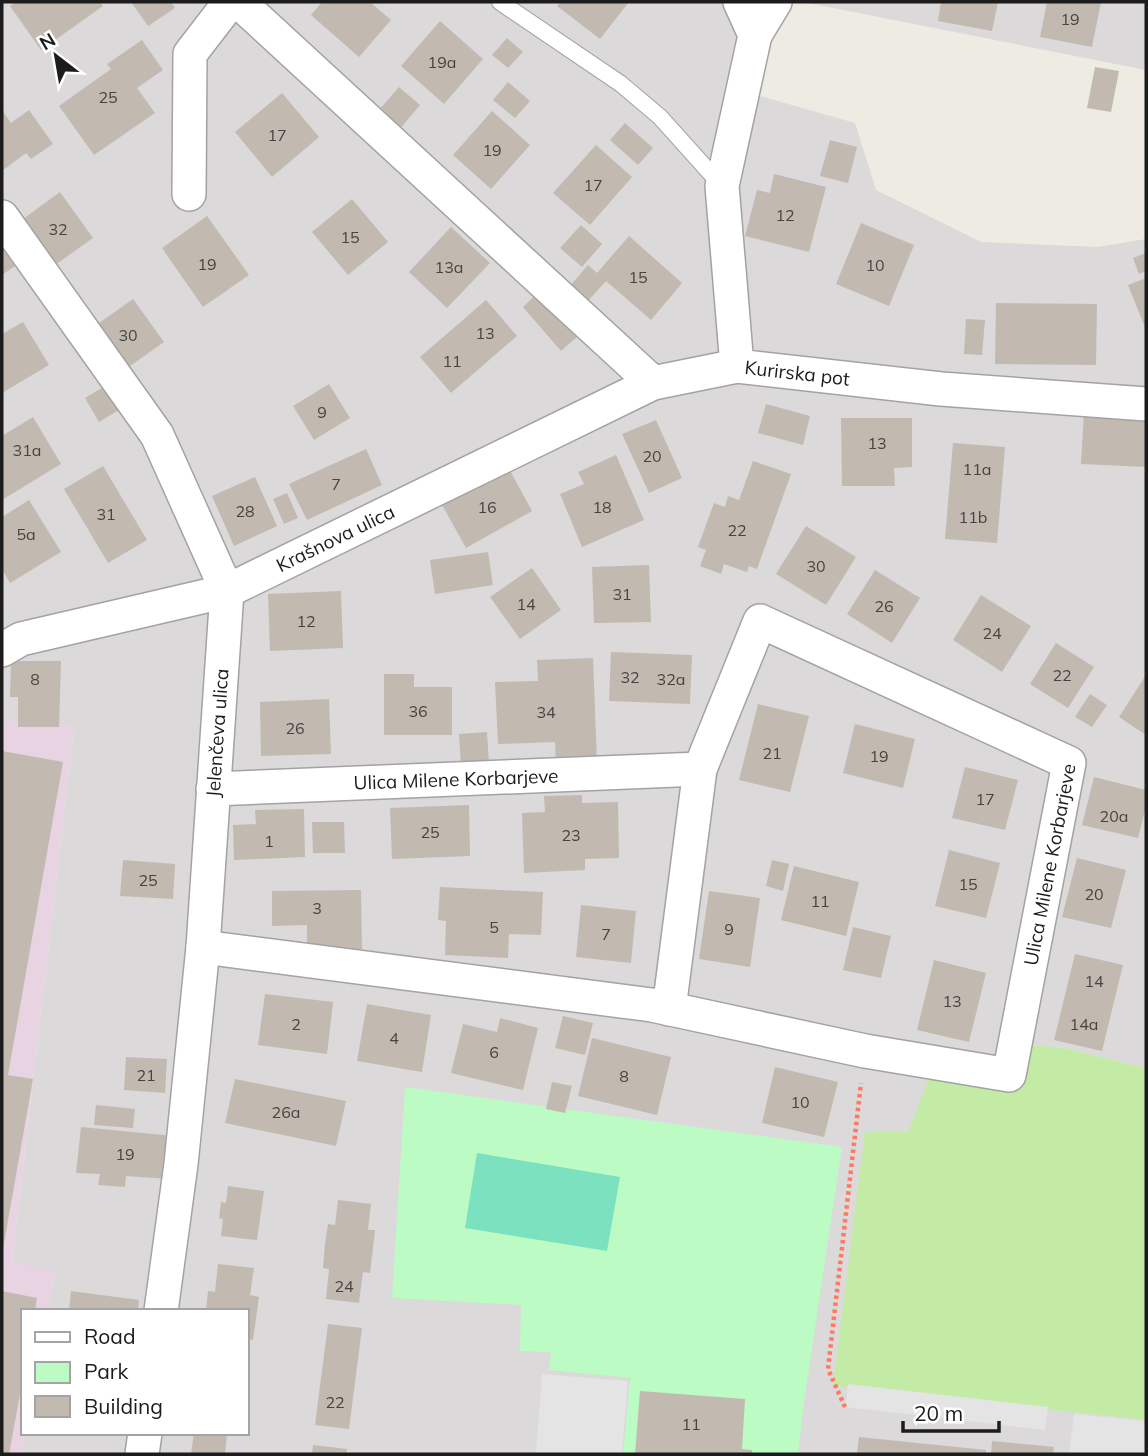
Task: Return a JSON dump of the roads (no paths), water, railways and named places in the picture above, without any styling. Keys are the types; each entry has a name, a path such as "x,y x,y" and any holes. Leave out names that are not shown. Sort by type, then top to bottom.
{"street":[{"path":"188,194 190,54 230,2"},
{"path":"239,2 653,383"},
{"path":"740,2 755,35"},
{"name":"Kurirska pot","path":"775,2 755,35 722,186 737,366 941,389 1146,404"},
{"name":"Jelenčeva ulica","path":"2,217 157,435 226,591 203,947 181,1164 161,1309"},
{"name":"Krašnova ulica","path":"2,650 21,639 226,591 653,383 737,366"},
{"name":"Ulica Milene Korbarjeve","path":"203,947 669,1009 865,1051 1009,1075 1069,763 760,621 700,769 669,1009"},
{"name":"Ulica Milene Korbarjeve","path":"213,789 700,769"},
{"path":"142,1454 145,1435"}],"lane":[{"path":"500,2 621,84 660,117 722,186"}]}
